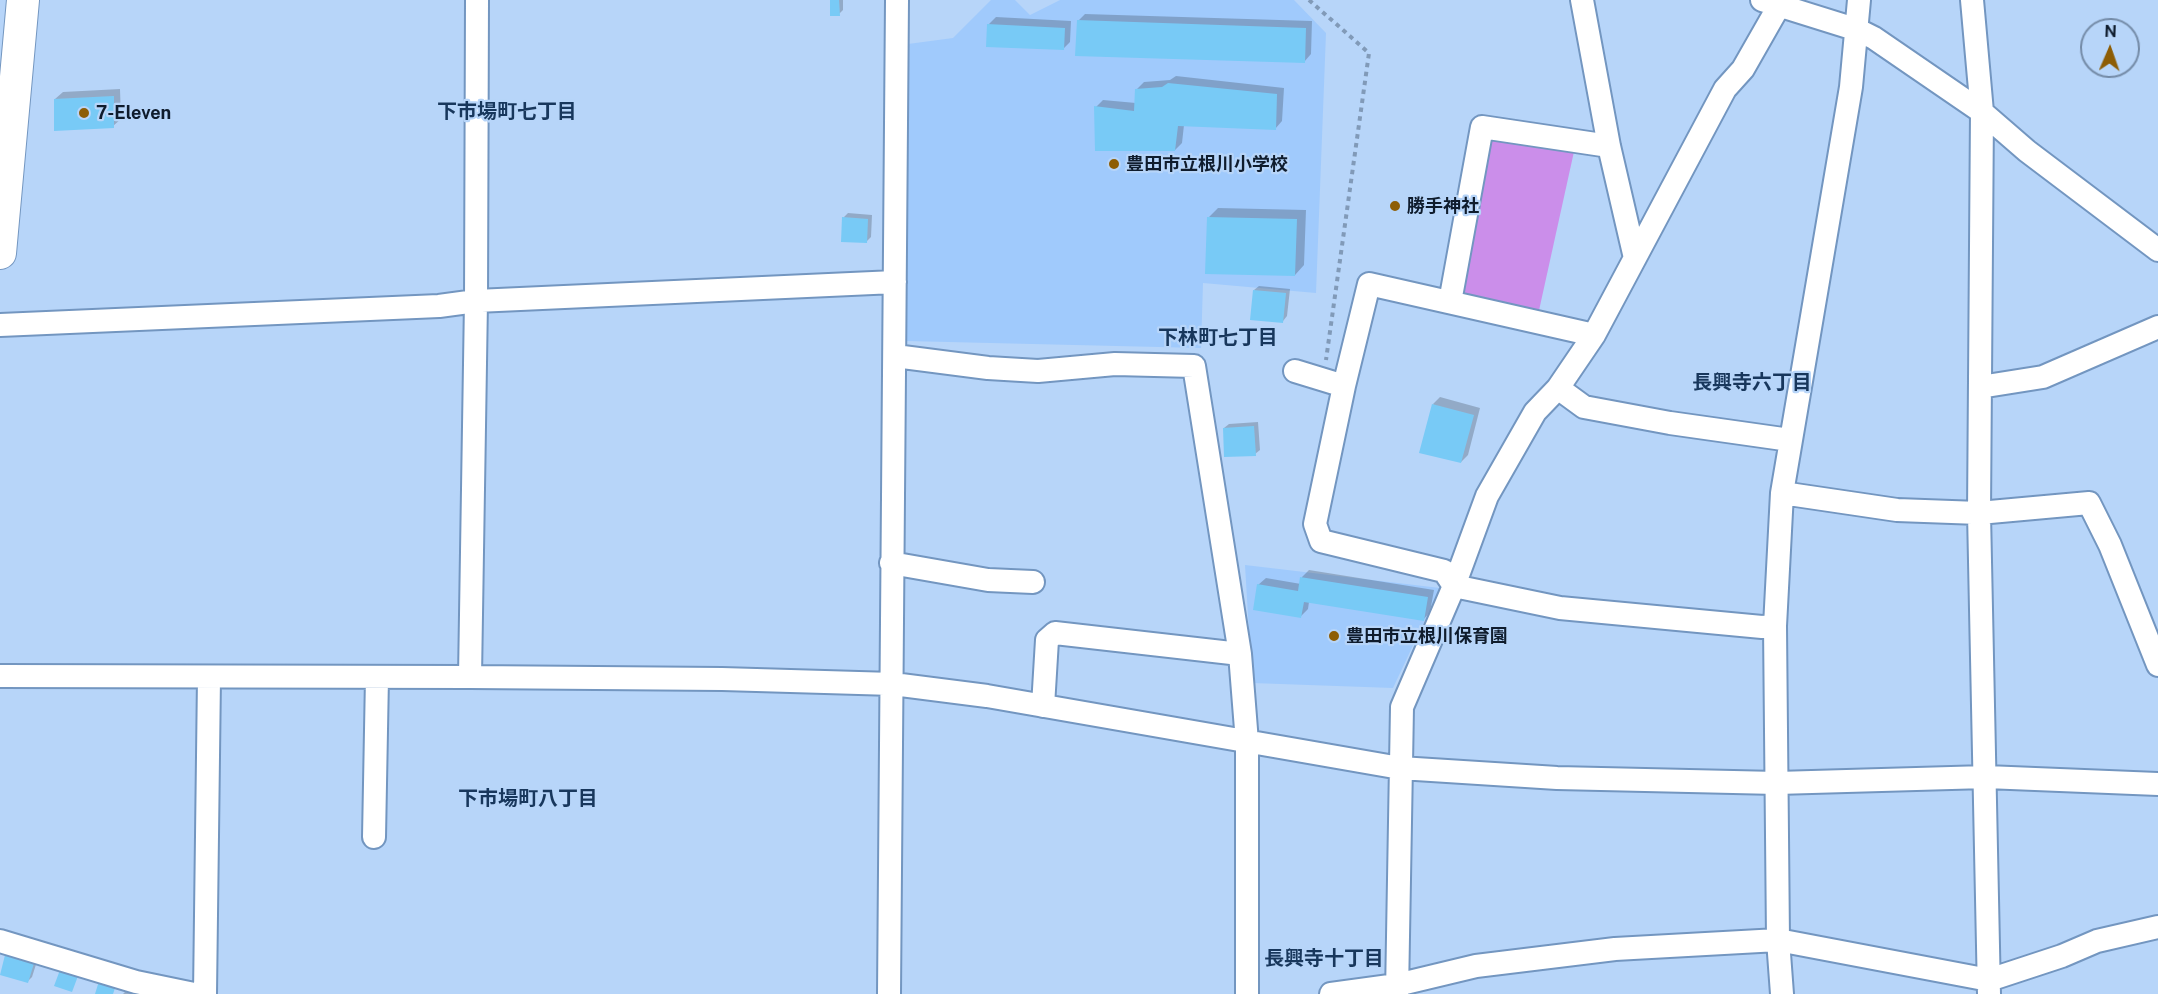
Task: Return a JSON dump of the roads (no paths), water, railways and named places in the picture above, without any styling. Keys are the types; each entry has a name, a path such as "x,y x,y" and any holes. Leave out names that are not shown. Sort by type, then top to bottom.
{"highway":[{"path":"0,253 23,0"}],"street":[{"path":"471,677 477,0"},
{"path":"889,994 897,0"},
{"path":"1582,0 1609,146 1635,258"},
{"path":"1782,994 1778,940 1775,626 1782,493 1845,122 1858,30 1859,0"},
{"path":"1972,0 1982,112 1979,513 1989,987"},
{"path":"1397,989 1402,707 1454,586 1487,496 1535,412 1558,388 1594,335 1725,89 1743,69 1771,2 1858,30 1874,38 1982,112 2027,151 2157,248"},
{"path":"1450,302 1482,127 1609,146"},
{"path":"0,325 439,306 476,301 895,282"},
{"path":"1594,335 1369,284 1334,382 1315,524 1321,542 1444,571 1454,586 1560,608 1762,627 1775,626"},
{"path":"1980,387 2043,377 2158,327"},
{"path":"895,356 988,368 1038,371 1115,364 1194,366 1240,654 1247,742 1247,994"},
{"path":"1295,371 1334,382"},
{"path":"1558,388 1584,407 1670,423 1790,440"},
{"path":"1782,493 1898,510 1979,513 2089,503 2110,545 2158,665"},
{"path":"891,563 988,580 1034,582"},
{"path":"1043,706 1047,640 1055,633 1240,654"},
{"path":"0,676 722,679 893,684 1043,706 1400,768 1557,778 1778,783 1986,777 2158,784"},
{"path":"205,994 209,677"},
{"path":"374,837 377,677"},
{"path":"1330,994 1397,989 1476,966 1615,949 1778,940 1989,987 2097,941 2158,927"},
{"path":"0,941 136,982 194,994"}],"place":[{"name":"7-Eleven","path":"84,113"},
{"name":"豊田市立根川小学校","path":"1114,164"},
{"name":"勝手神社","path":"1395,206"},
{"name":"豊田市立根川保育園","path":"1334,636"}],"district":[{"name":"下市場町七丁目","path":"507,112"},
{"name":"下林町七丁目","path":"1218,338"},
{"name":"長興寺六丁目","path":"1752,383"},
{"name":"下市場町八丁目","path":"528,799"},
{"name":"長興寺十丁目","path":"1324,959"}]}
